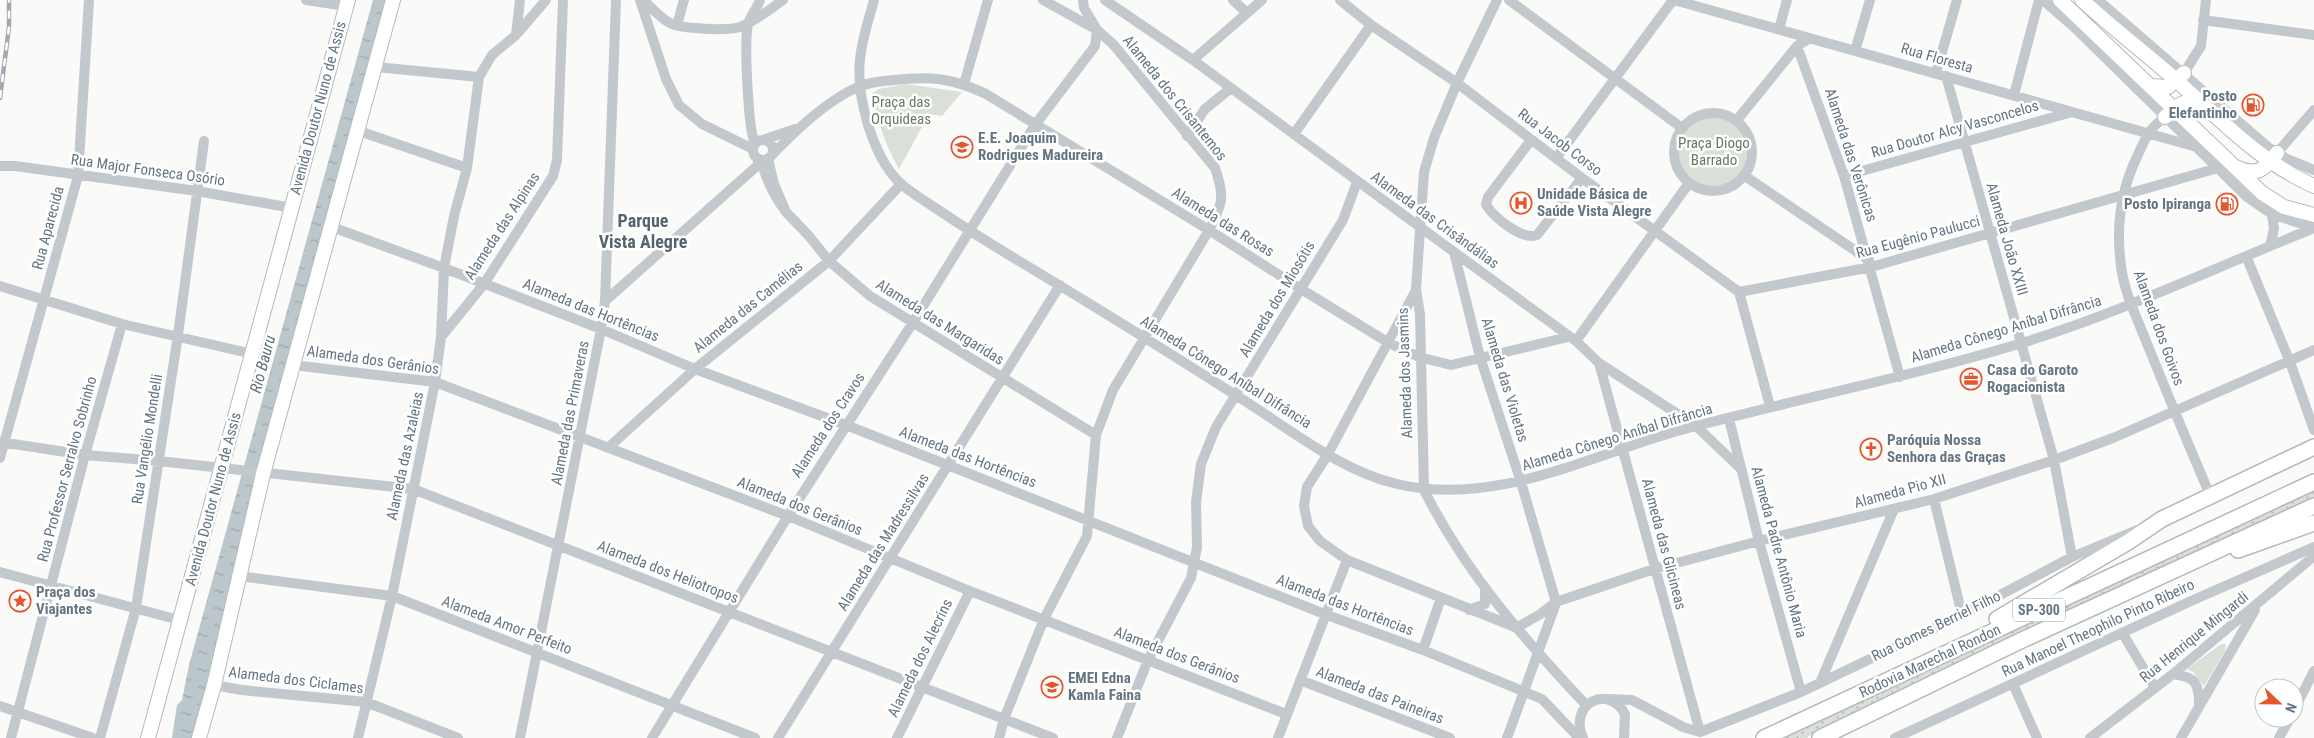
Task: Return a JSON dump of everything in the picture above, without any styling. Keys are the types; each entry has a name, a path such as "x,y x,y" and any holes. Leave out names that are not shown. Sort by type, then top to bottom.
{"highway":[{"name":"Rua Gomes Berriel Filho","path":"2162,519 2314,447"},
{"name":"Rodovia Marechal Rondon","path":"1764,738 2314,482"},
{"name":"Rodovia Marechal Rondon","path":"1820,738 2020,641 2314,506"},
{"path":"1970,643 1981,629 2128,542 2162,519"},
{"path":"2154,580 2314,524"}],"main road":[{"path":"199,738 214,685 263,474 359,131 393,0"},
{"path":"2060,0 2150,86 2169,113 2200,146 2258,198 2314,215"},
{"path":"2082,0 2145,55 2180,77 2207,107 2244,142 2272,154 2314,186"},
{"name":"Avenida Doutor Nuno de Assis","path":"148,738 347,3"},
{"path":"2075,28 2104,41"},
{"path":"2139,37 2145,55"},
{"path":"2150,86 2168,87 2180,77"},
{"path":"2169,113 2182,102 2192,100 2207,107"},
{"path":"2224,166 2246,172 2256,172 2272,154"}],"street":[{"name":"Rua Aparecida","path":"0,458 2,443 45,299 78,176 89,0"},
{"path":"306,0 347,3"},
{"path":"516,35 520,0"},
{"name":"Alameda das Azaleias","path":"358,738 392,596 436,382 441,337 444,268 454,216 467,168 480,77 492,55 516,35 546,0"},
{"name":"Alameda das Alpinas","path":"441,337 484,284 553,176 557,160 563,0"},
{"name":"Alameda das Primaveras","path":"520,738 581,438 605,300 616,0"},
{"path":"642,0 673,24"},
{"path":"642,0 666,79 679,106 702,124 729,137 757,144 798,128"},
{"path":"673,24 684,0"},
{"name":"Alameda das Margaridas","path":"757,144 772,145 773,151 765,158 756,157 757,144 752,136 746,51 748,24 760,0"},
{"path":"652,38 654,27 661,22 698,28 738,28 748,24 783,0"},
{"path":"874,0 859,60 859,87 866,118 877,146 889,169 900,184"},
{"path":"964,84 988,0"},
{"path":"1043,0 1097,30"},
{"path":"1035,125 1095,46 1097,30 1084,8 1083,0"},
{"name":"Alameda das Crisândálias","path":"1105,0 1193,60 1294,134 1572,339 1599,363 1696,426 1741,469"},
{"path":"1233,0 1247,13"},
{"path":"1193,60 1262,0"},
{"name":"Rua Jacob Corso","path":"1340,0 1371,25 1457,83 1531,140 1557,157 1582,178 1739,292"},
{"name":"Alameda dos Jasmins","path":"1497,0 1457,83 1434,138 1424,172 1416,290 1420,314 1419,357 1424,490 1435,513 1485,590 1537,653 1586,704"},
{"path":"1509,0 1682,128"},
{"path":"1557,157 1616,80 1673,0"},
{"name":"Rua Floresta","path":"1673,0 1699,4 1779,30 2200,146"},
{"path":"1779,30 1787,0"},
{"path":"1856,51 1870,0"},
{"path":"1941,75 1957,0"},
{"path":"2014,95 2039,0"},
{"path":"2043,0 2169,113"},
{"path":"2098,0 2180,77 2272,154 2314,170"},
{"path":"2180,77 2201,46 2206,0"},
{"path":"2203,20 2314,35"},
{"path":"1294,134 1371,25"},
{"name":"Alameda dos Crisantemos","path":"999,738 1004,719 1044,619 1087,536 1096,435 1113,390 1209,230 1220,208 1222,189 1215,168 1112,44 1097,30"},
{"path":"1737,120 1797,46 1810,38"},
{"name":"Alameda das Verônicas","path":"1797,46 1844,176 1870,263 1900,377"},
{"path":"376,67 480,77"},
{"name":"Alameda João XXIII","path":"1941,75 1964,142 2054,460 2072,557"},
{"name":"Alameda das Rosas","path":"798,128 832,102 859,87 876,82 913,78 940,78 964,84 986,94 1209,230 1389,343 1419,357 1451,365 1480,357 1572,339"},
{"path":"1187,136 1205,109 1231,88"},
{"path":"2272,154 2314,110"},
{"path":"1714,112 1726,114 1737,120 1746,129 1751,140 1753,152 1751,165 1745,176 1736,184 1718,191 1700,189 1689,183 1675,163 1676,138 1682,128 1691,119 1702,114 1714,112"},
{"name":"Rua Doutor Alcy Vasconcelos","path":"1844,176 2073,112"},
{"name":"Alameda dos Goivos","path":"2169,113 2148,132 2127,178 2120,208 2118,240 2121,268 2132,304 2210,496"},
{"name":"Alameda dos Cravos","path":"652,738 788,516 912,324 968,230 1035,125"},
{"path":"605,300 798,128"},
{"path":"359,131 467,168"},
{"path":"1531,140 1488,198 1486,204 1489,211 1523,236 1531,238 1537,235 1582,178"},
{"name":"Rua Vangélio Mondelli","path":"100,738 136,608 178,336 204,141"},
{"name":"Alameda das Margaridas","path":"765,158 765,177 776,200 829,261 870,296 912,324 1096,435"},
{"name":"Rua Major Fonseca Osório","path":"0,166 15,166 197,191 292,208"},
{"name":"Rua Eugênio Paulucci","path":"1739,292 1870,263 1990,233 2224,166"},
{"path":"1745,176 1870,263"},
{"name":"Alameda dos Miosótis","path":"1117,738 1148,660 1191,578 1198,547 1196,502 1201,464 1216,427 1343,220 1357,182"},
{"path":"1572,339 1656,231 1689,183"},
{"name":"Alameda Cônego Aníbal Difrância","path":"900,184 968,230 1060,285 1328,454 1390,483 1424,490 1463,491 1521,482 1622,448 1696,426 1729,419 1770,406 1900,377 2020,343 2092,320 2314,228"},
{"name":"Alameda das Camélias","path":"609,447 695,369 829,261 900,184"},
{"path":"2258,198 2272,214 2314,228"},
{"path":"2270,246 2274,229 2272,214"},
{"name":"Alameda das Hortências","path":"332,227 444,268 601,329 695,369 846,425 1327,615 1423,650 1542,700 1549,705 1579,738"},
{"name":"Alameda das Violetas","path":"1454,252 1480,357 1521,482 1556,602"},
{"path":"2246,256 2290,362 2314,430"},
{"name":"Alameda das Madressilvas","path":"778,738 834,652 890,558 1060,285"},
{"path":"0,286 122,324 252,354"},
{"path":"1416,290 1406,312 1328,454 1307,487 1304,506 1308,526 1320,541 1347,560 1516,628"},
{"path":"1739,292 1770,406"},
{"path":"1406,312 1420,314"},
{"name":"Rua Professor Serralvo Sobrinho","path":"11,738 85,455 122,324"},
{"name":"Alameda Pio XII","path":"1516,628 1539,615 1556,602 1654,569 1759,541 1934,499 2054,460 2113,438 2314,350"},
{"name":"Alameda das Glicineas","path":"1599,363 1700,732"},
{"name":"Alameda dos Gerânios","path":"293,365 436,382 788,516 970,591 1286,714"},
{"name":"Alameda Padre Antônio Maria","path":"1729,419 1759,541 1801,692"},
{"name":"Alameda dos Heliotropos","path":"2,443 85,455 159,461 263,474 413,489 1054,738"},
{"path":"1934,499 1962,615"},
{"path":"1820,683 1894,509"},
{"name":"Rua Gomes Berriel Filho","path":"1700,732 1801,692 1962,615 2072,557 2162,519"},
{"name":"Rua Manoel Theophilo Pinto Ribeiro","path":"1896,738 2191,601 2314,547"},
{"name":"Rua Henrique Mingardi","path":"2090,738 2258,605 2314,556"},
{"path":"1278,738 1347,560"},
{"path":"0,572 179,620"},
{"name":"Alameda Amor Perfeito","path":"239,576 392,596 755,738"},
{"path":"1470,610 1486,604 1485,590"},
{"name":"Alameda dos Alecrins","path":"897,738 970,591"},
{"path":"1423,650 1441,598"},
{"path":"1507,738 1556,602"},
{"path":"2181,738 2258,605"},
{"path":"2123,634 2155,688"},
{"path":"2304,690 2314,671"},
{"path":"2173,674 2184,676 2195,682 2199,688 2200,704"},
{"name":"Alameda das Paineiras","path":"1300,680 1450,738"},
{"path":"2013,684 2037,738"},
{"name":"Alameda dos Ciclames","path":"214,685 242,690 366,702 458,738"},
{"path":"1583,738 1580,715 1586,704 1596,699 1632,700 1692,731 1700,732"},
{"path":"1608,699 1617,704 1625,714 1624,738"},
{"path":"0,706 93,738"}],"green space":[{"name":"Praça das Orquideas","path":"906,84 962,92 942,116 929,114 899,169 882,132 872,93 879,89"},
{"name":"Praça Diogo Barrado","path":"1713,114 1727,117 1740,125 1748,138 1751,152 1748,166 1740,179 1727,187 1713,190 1699,187 1686,179 1678,166 1675,152 1678,138 1686,125 1699,117"},
{"path":"2314,488 2314,500 1805,738 1778,738"},
{"path":"2221,644 2226,644 2225,651 2204,686 2193,672 2187,669"}],"water":[{"path":"373,0 390,0 193,738 172,738 177,705 182,700 189,665"}],"railway":[{"path":"0,98 9,27 9,0"}],"place":[{"name":"Posto Elefantinho","path":"2253,105"},
{"name":"E.E. Joaquim Rodrigues Madureira","path":"962,147"},
{"name":"Unidade Básica de Saúde Vista Alegre","path":"1521,203"},
{"name":"Posto Ipiranga","path":"2227,204"},
{"name":"Casa do Garoto Rogacionista","path":"1971,379"},
{"name":"Paróquia Nossa Senhora das Graças","path":"1871,449"},
{"name":"Praça dos Viajantes","path":"20,601"},
{"name":"EMEI Edna Kamla Faina","path":"1052,687"}],"district":[{"name":"Parque Vista Alegre","path":"643,231"}],"water label":[{"name":"Rio Bauru","path":"262,364"}]}
